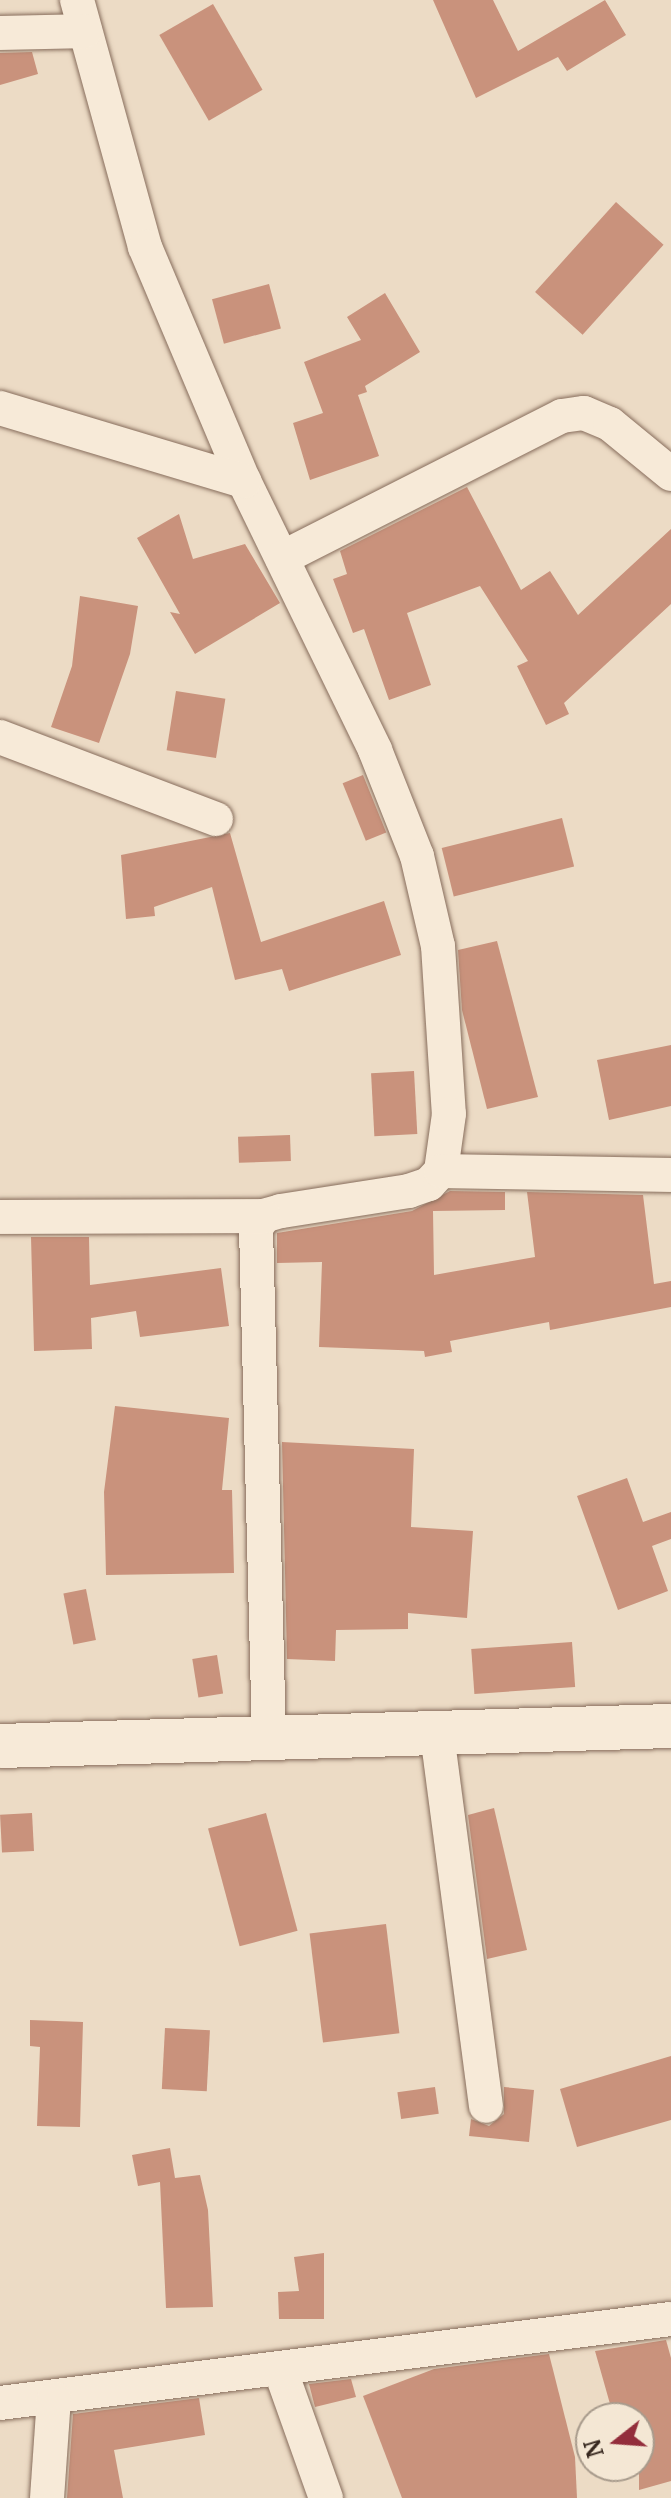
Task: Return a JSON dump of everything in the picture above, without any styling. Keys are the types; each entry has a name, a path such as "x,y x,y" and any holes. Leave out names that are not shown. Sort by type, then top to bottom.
{"main road":[{"path":"0,1746 671,1726"}],"street":[{"path":"0,33 81,16 145,247 244,481 375,750 417,856 438,946 449,1114 441,1171 429,1184 409,1191 264,1216 0,1217"},
{"path":"0,408 244,481"},
{"path":"282,558 562,416 584,413 610,424 671,474"},
{"path":"0,737 216,819"},
{"path":"441,1171 671,1175"},
{"path":"264,1216 253,1243 269,1737"},
{"path":"437,1734 486,2106"},
{"path":"0,2403 671,2319"},
{"path":"280,2369 326,2498"},
{"path":"47,2498 54,2398"}],"building":[{"path":"433,0 493,0 518,51 605,0 626,35 567,71 558,57 476,98"},
{"path":"213,4 262,90 209,121 159,35"},
{"path":"32,52 38,74 0,85 0,53"},
{"path":"616,202 664,245 583,335 535,292"},
{"path":"269,284 281,328 224,344 212,299"},
{"path":"385,293 420,352 365,386 367,392 358,395 379,456 310,480 293,423 323,413 304,362 361,340 347,317"},
{"path":"467,487 521,590 550,571 578,615 671,529 671,604 564,703 569,714 546,725 517,666 528,661 480,586 407,613 431,685 389,700 364,629 353,633 333,579 347,574 340,551"},
{"path":"179,514 193,559 245,544 280,603 195,654 170,612 180,614 137,538"},
{"path":"80,596 138,606 130,654 99,743 51,727 72,666"},
{"path":"176,691 225,699 216,758 167,750"},
{"path":"363,775 386,832 366,841 343,783"},
{"path":"562,818 574,867 454,897 442,848"},
{"path":"230,833 261,942 384,901 401,955 289,991 282,969 235,980 212,887 154,907 155,916 126,919 121,855"},
{"path":"497,941 538,1097 487,1109 462,1010 458,950"},
{"path":"671,1045 671,1106 609,1120 597,1060"},
{"path":"414,1071 417,1134 374,1136 371,1073"},
{"path":"290,1135 291,1161 239,1163 238,1137"},
{"path":"450,1191 505,1192 505,1210 433,1211 434,1275 535,1257 527,1192 643,1195 654,1284 671,1281 671,1307 550,1330 549,1322 450,1341 452,1352 425,1357 424,1351 319,1347 322,1262 277,1263 277,1233 412,1211"},
{"path":"31,1237 89,1237 90,1285 221,1268 229,1326 140,1337 136,1311 91,1318 92,1349 34,1351"},
{"path":"115,1406 229,1418 222,1490 232,1490 234,1573 106,1575 104,1492"},
{"path":"282,1442 414,1449 411,1527 473,1531 467,1618 408,1613 408,1629 336,1630 335,1661 287,1659"},
{"path":"627,1478 643,1522 671,1512 671,1539 652,1546 668,1591 618,1610 577,1496"},
{"path":"86,1589 96,1640 73,1644 63,1593"},
{"path":"572,1642 575,1687 474,1694 471,1649"},
{"path":"217,1655 223,1694 198,1697 192,1659"},
{"path":"494,1808 527,1950 487,1959 468,1815"},
{"path":"32,1813 34,1851 2,1853 0,1815"},
{"path":"266,1813 298,1931 240,1946 208,1829"},
{"path":"386,1924 399,2033 323,2043 310,1933"},
{"path":"30,2020 83,2022 80,2127 37,2126 40,2047 30,2046"},
{"path":"165,2028 210,2030 207,2091 162,2089"},
{"path":"671,2056 671,2120 577,2147 560,2089"},
{"path":"435,2087 439,2114 401,2119 397,2092"},
{"path":"504,2087 534,2090 529,2142 469,2136 471,2119 489,2126 504,2114"},
{"path":"170,2148 175,2178 200,2175 208,2210 213,2307 166,2308 160,2182 138,2186 132,2155"},
{"path":"324,2253 324,2319 279,2319 278,2292 299,2291 294,2257"},
{"path":"666,2340 671,2358 671,2481 639,2490 639,2482 655,2482 655,2402 609,2402 595,2351"},
{"path":"549,2354 575,2457 577,2498 402,2498 363,2396 434,2369"},
{"path":"351,2379 356,2397 315,2407 309,2384"},
{"path":"199,2398 205,2435 114,2450 123,2498 67,2498 73,2414"}]}
